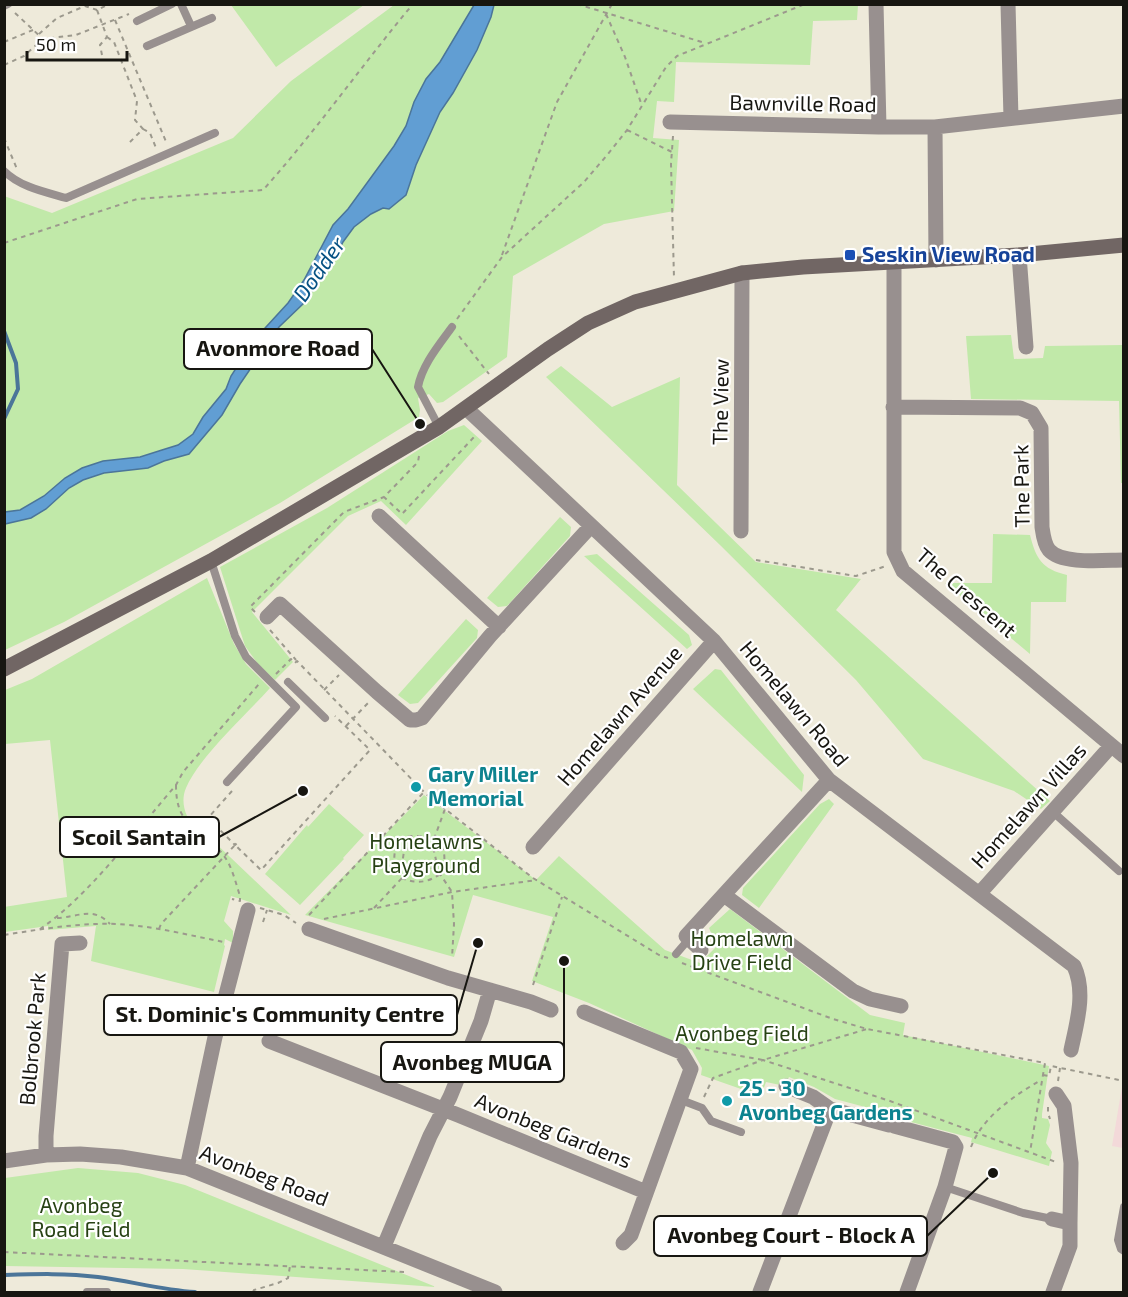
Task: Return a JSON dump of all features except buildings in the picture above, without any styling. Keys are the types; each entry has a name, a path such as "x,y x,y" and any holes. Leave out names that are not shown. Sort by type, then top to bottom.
{"street":[{"path":"876,4 879,127"},
{"path":"1008,4 1011,118"},
{"name":"Bawnville Road","path":"672,128 935,127 1124,106"},
{"path":"935,127 936,260"},
{"path":"4,669 211,561 439,428 588,323 634,302 742,273 803,267 1019,255 1124,245"},
{"path":"1019,255 1026,347"},
{"name":"The Crescent","path":"894,263 894,552 903,571 1117,752"},
{"name":"The View","path":"741,531 742,273"},
{"name":"The Park","path":"894,407 1020,408 1032,413 1041,428 1042,527 1049,550 1061,557 1075,560 1124,560"},
{"name":"Homelawn Road","path":"467,409 714,641 829,780 1074,966 1080,985 1080,1005 1071,1050"},
{"path":"379,516 499,627"},
{"path":"264,619 280,604 377,692 410,720 416,720 422,718 499,627 591,526"},
{"name":"Homelawn Avenue","path":"533,847 714,641"},
{"name":"Homelawn Villas","path":"979,894 1053,812 1117,752"},
{"path":"695,945 686,936 829,780"},
{"path":"724,895 853,991 870,999 901,1006"},
{"path":"187,1168 214,1037 248,905"},
{"path":"310,923 448,978 551,1010"},
{"name":"Bolbrook Park","path":"46,1155 62,944 80,944"},
{"name":"Avonbeg Gardens","path":"384,1246 481,1021 490,990"},
{"name":"Avonbeg Gardens","path":"584,1012 681,1052 691,1069 631,1235 623,1243"},
{"name":"Avonbeg Gardens","path":"269,1041 646,1192"},
{"path":"786,1086 813,1097 830,1109 956,1144 945,1187 907,1293"},
{"path":"1053,1293 1068,1252 1060,1221 1071,1163 1064,1106 1056,1094"},
{"path":"760,1293 830,1109"},
{"name":"Avonbeg Road","path":"4,1161 46,1155 80,1155 121,1157 187,1168 384,1246 495,1293"}],"lane":[{"path":"136,21 172,4"},
{"path":"181,4 191,26"},
{"path":"147,46 212,18"},
{"path":"4,171 10,177 40,191 66,198 215,133"},
{"path":"439,428 418,387 429,359 452,327"},
{"path":"211,561 235,636 246,657 273,681 296,707"},
{"path":"288,682 325,718"},
{"path":"227,782 304,699"},
{"path":"1053,812 1119,871"},
{"path":"676,954 695,945"},
{"path":"681,1100 702,1108 711,1121 741,1132"},
{"path":"945,1187 1023,1213 1060,1221"},
{"path":"1124,1207 1118,1240 1124,1251"},
{"path":"87,1292 108,1293"}],"path":[{"path":"39,34 57,18 85,6 97,10 109,4"},
{"path":"6,242 136,199 263,190 295,154 413,4"},
{"path":"577,4 705,43"},
{"path":"502,257 557,102 612,4"},
{"path":"488,372 452,327 502,257 584,182 627,130 666,67 677,56 805,4"},
{"path":"97,10 101,26 107,37 114,42 137,101 135,120 150,133 157,151 168,147 115,20"},
{"path":"4,65 24,56 44,39 76,35 133,12"},
{"path":"606,14 625,57 642,105"},
{"path":"16,15 44,39 48,48"},
{"path":"4,42 33,30"},
{"path":"102,55 99,45 107,37"},
{"path":"672,128 674,278"},
{"path":"129,143 143,129"},
{"path":"627,130 672,152"},
{"path":"4,138 20,174"},
{"path":"384,498 402,514 475,436"},
{"path":"417,452 418,462 384,498 345,512 250,607 264,619 297,661 354,718 412,783 537,880 659,955 811,1011 867,1029 1045,1063 1030,1152"},
{"path":"756,560 856,576 886,566"},
{"path":"273,681 291,659 295,663 297,661"},
{"path":"324,690 348,665"},
{"path":"39,929 56,918 102,871 176,785 183,772 262,681"},
{"path":"346,726 370,700"},
{"path":"238,785 208,818 261,870 370,750 331,712 325,718"},
{"path":"176,785 177,802 182,817 225,857 240,896 248,905"},
{"path":"310,923 424,792"},
{"path":"434,839 445,809"},
{"path":"414,836 434,839 444,851 446,859 440,874 429,881 420,882 402,878 397,873 394,864 394,855 399,843 407,837 414,836"},
{"path":"159,929 160,924 236,844"},
{"path":"426,844 415,844 404,851 402,865 407,872 422,875 430,872 436,860 434,851"},
{"path":"374,908 407,872"},
{"path":"440,874 452,892 454,924 452,958"},
{"path":"232,899 310,923 452,892 537,880"},
{"path":"533,985 562,897"},
{"path":"263,922 267,910"},
{"path":"56,918 94,914 103,917 110,924"},
{"path":"4,934 110,924 159,929 224,942"},
{"path":"713,1078 763,1060 867,1029"},
{"path":"692,1047 763,1060 890,1101 1056,1162"},
{"path":"972,1144 985,1124 1010,1099 1042,1077 1049,1076 1051,1066 1124,1081"},
{"path":"4,1252 407,1272"},
{"path":"253,1293 254,1290 288,1278 290,1266"}],"shaded area":[{"path":"1122,1087 1124,1087 1123,1148 1112,1146"}],"green space":[{"path":"231,5 364,5 276,67"},
{"path":"394,5 858,5 857,20 813,21 810,65 676,62 674,102 657,101 653,138 679,140 674,211 604,224 513,276 507,357 443,402 437,403 429,394 418,398 419,417 280,503 64,622 5,650 4,196 52,213 233,138 291,81"},
{"path":"1011,335 1014,359 1043,358 1045,346 1123,345 1123,483 1121,483 1119,401 971,399 966,336"},
{"path":"561,366 612,407 680,377 677,485 756,562 861,579 836,610 1050,801 1041,809 1014,791 923,759 856,680 546,377"},
{"path":"464,425 482,441 406,525 381,501 348,516 252,612 293,662 275,680 258,664 245,646 220,567 327,508 448,431"},
{"path":"560,517 571,527 570,536 507,606 498,607 487,598"},
{"path":"993,534 1030,535 1041,562 1058,573 1067,575 1066,602 1031,602 1030,654 945,583 992,583"},
{"path":"597,554 689,635 692,645 687,649 584,556"},
{"path":"207,578 234,644 246,664 270,688 201,763 185,791 185,809 187,816 291,915 231,896 224,921 233,931 233,943 225,939 214,992 91,961 96,926 48,930 48,926 5,932 4,907 67,897 50,740 5,744 5,690 32,679"},
{"path":"466,619 478,630 477,638 418,703 410,704 398,695"},
{"path":"715,669 721,670 804,775 802,792 693,689"},
{"name":"Avonbeg Field","path":"424,795 536,880 559,856 665,950 700,963 717,946 709,928 730,909 870,1015 905,1023 903,1035 1049,1066 1042,1118 1048,1119 1050,1125 1046,1143 1052,1152 1049,1166 971,1142 972,1138 835,1099 789,1077 785,1086 766,1082 761,1096 701,1075 702,1068 692,1050 589,1003 532,981 553,917 473,895 454,957 305,915"},
{"path":"829,799 834,804 759,908 742,895 743,888 820,804"},
{"path":"329,804 364,835 300,905 265,874 307,825 308,827"},
{"name":"Avonbeg Road Field","path":"78,1168 138,1173 185,1185 436,1287 183,1269 5,1266 5,1178"}],"water":[{"name":"Dodder","path":"474,5 494,5 491,17 477,50 440,112 416,165 406,195 389,209 383,208 371,214 354,227 305,302 279,327 222,415 189,454 148,468 104,473 83,480 69,488 46,509 31,518 5,524 5,512 20,510 44,496 65,478 82,468 103,461 140,457 178,445 193,434 203,417 226,389 231,376 255,339 288,303 304,280 333,225 348,209 394,146 406,126 414,102 426,79 440,62"}],"waterway":[{"path":"4,331 16,363 18,389 4,419"},
{"path":"4,1275 86,1276 195,1292"}],"place":[{"name":"Seskin View Road","path":"850,255"},
{"name":"Avonmore Road","path":"420,424"},
{"name":"Gary Miller Memorial","path":"416,787"},
{"name":"Scoil Santain","path":"303,791"},
{"name":"St. Dominic's Community Centre","path":"478,943"},
{"name":"Avonbeg MUGA","path":"564,961"},
{"name":"25 - 30 Avonbeg Gardens","path":"727,1101"},
{"name":"Avonbeg Court - Block A","path":"993,1173"}],"park label":[{"name":"Homelawns Playground","path":"426,854"},
{"name":"Homelawn Drive Field","path":"742,951"}]}
